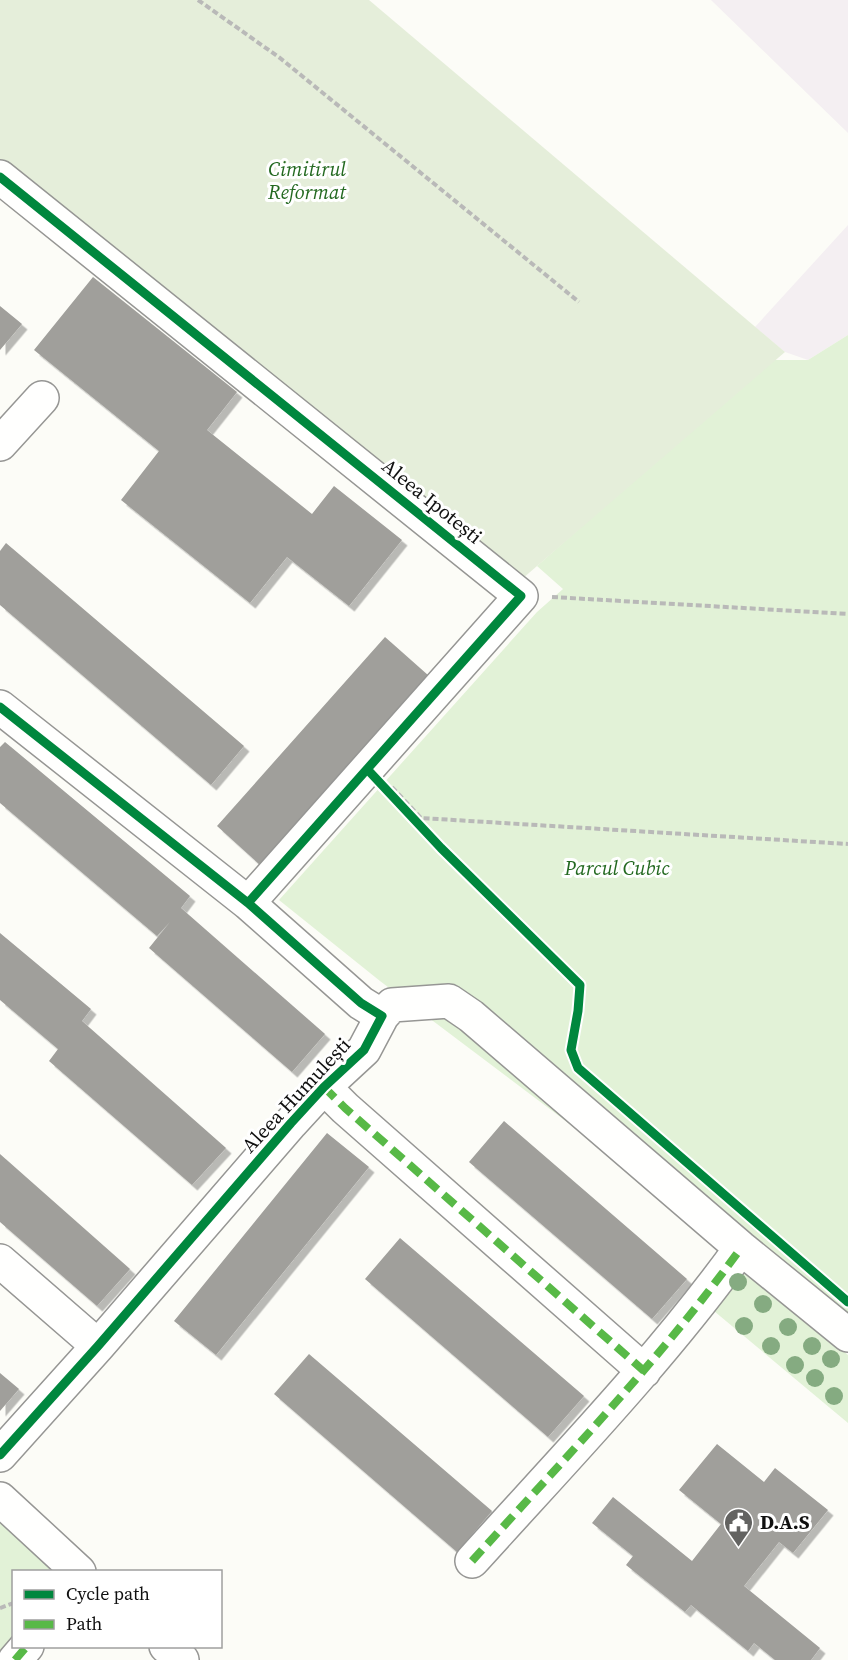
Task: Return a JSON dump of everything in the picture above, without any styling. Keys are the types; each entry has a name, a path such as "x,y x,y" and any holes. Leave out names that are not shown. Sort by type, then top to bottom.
{"street":[{"name":"Aleea Ipotești","path":"0,177 521,596"},
{"path":"0,444 42,398"},
{"path":"248,903 521,596"},
{"path":"4,718 248,903 361,1003 382,1016 392,1005 449,1001 471,1016 741,1248 848,1335"},
{"name":"Aleea Humulești","path":"0,1455 98,1346 291,1123 324,1087 364,1050 382,1016"},
{"path":"324,1087 644,1371"},
{"path":"472,1561 644,1371 701,1302 741,1248"},
{"path":"0,1261 98,1346"},
{"path":"0,1499 77,1570"},
{"path":"15,1660 26,1648"},
{"path":"167,1648 182,1660"}],"path":[{"path":"198,0 280,58 579,302"},
{"path":"521,596 848,614"},
{"path":"369,767 420,826"},
{"path":"369,767 420,818 848,844"}],"shaded area":[{"path":"711,0 848,0 848,133"},
{"path":"848,225 848,335 808,360 785,352 755,327"}],"green space":[{"name":"Cimitirul Reformat","path":"0,0 369,0 785,352 522,579 0,160"},
{"name":"Parcul Cubic","path":"848,335 848,1334 380,981 279,900 537,612 563,589 537,566 770,360 808,360"},
{"path":"740,1261 848,1355 848,1423 708,1306"},
{"path":"0,1514 62,1570 12,1570 12,1640 0,1654"}],"building":[{"path":"93,277 237,392 207,430 312,514 334,486 402,540 349,606 287,557 250,603 121,500 159,451 34,350"},
{"path":"0,306 22,324 0,350"},
{"path":"6,543 244,746 211,785 0,605 0,551"},
{"path":"385,637 429,676 260,865 217,826"},
{"path":"5,742 190,896 181,908 325,1034 292,1072 149,948 170,922 157,936 0,803 0,747"},
{"path":"0,933 91,1009 82,1021 226,1148 192,1185 49,1061 58,1049 0,1000"},
{"path":"504,1121 687,1279 652,1319 469,1162"},
{"path":"327,1133 369,1167 216,1355 174,1321"},
{"path":"0,1154 130,1269 97,1306 0,1222"},
{"path":"400,1238 584,1396 548,1437 365,1279"},
{"path":"309,1354 492,1511 457,1552 274,1394"},
{"path":"0,1373 19,1389 0,1411"},
{"name":"D.A.S","path":"717,1444 764,1482 775,1468 828,1510 793,1553 779,1542 744,1586 820,1648 811,1660 775,1660 754,1643 748,1651 691,1605 685,1612 626,1565 633,1556 592,1523 613,1497 692,1561 721,1524 679,1490"}],"marked path":[{"path":"324,1087 644,1371"},
{"path":"472,1561 645,1369 741,1248"},
{"path":"15,1660 25,1648"}],"cycle path":[{"path":"0,177 521,596 248,903"},
{"path":"0,707 248,903 361,1003 382,1016 364,1050 324,1087 291,1123 98,1346 0,1455"},
{"path":"367,769 441,848 580,985 571,1050 578,1068 848,1302"}],"place":[{"name":"D.A.S","path":"739,1548"}]}
